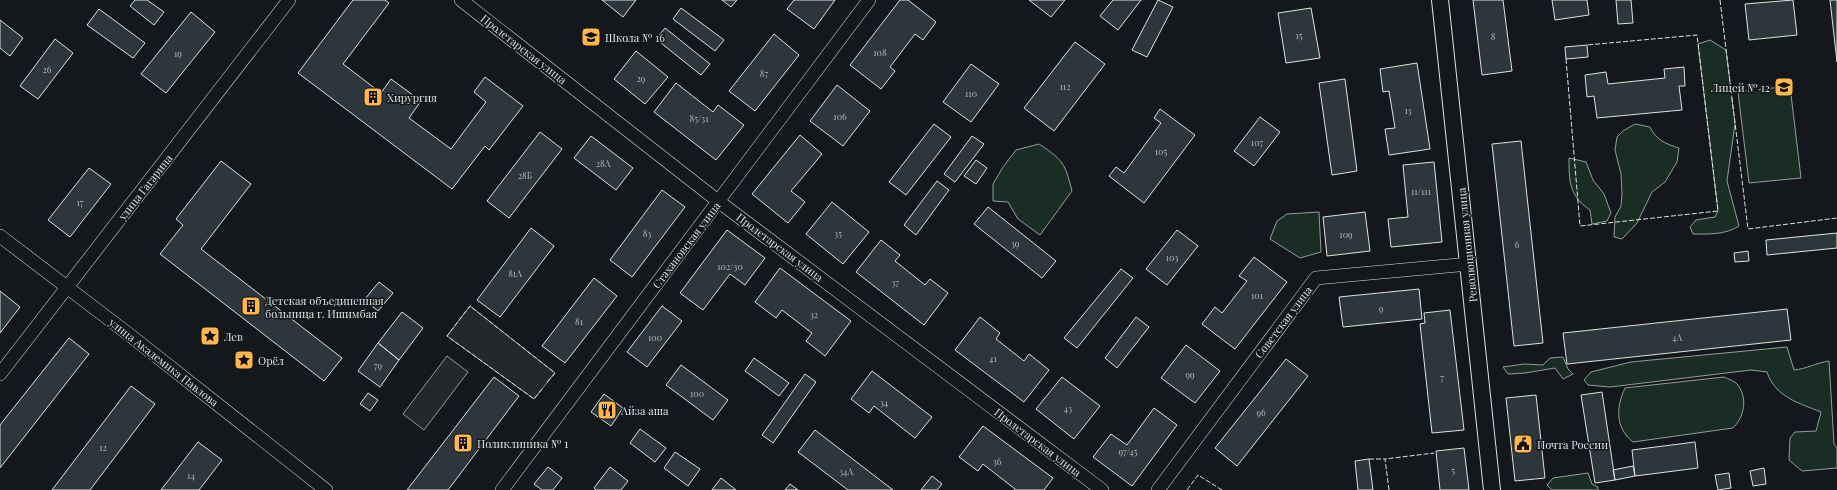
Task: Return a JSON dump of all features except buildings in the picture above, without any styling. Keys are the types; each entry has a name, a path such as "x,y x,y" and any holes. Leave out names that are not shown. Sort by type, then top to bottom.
{"street":[{"name":"улица Гагарина","path":"0,374 290,0"},
{"name":"Пролетарская улица","path":"461,0 718,201 1102,490"},
{"name":"Стахановская улица","path":"502,490 869,0"},
{"name":"Революционная улица","path":"1440,0 1492,490"},
{"name":"улица Академика Павлова","path":"0,236 326,490"},
{"name":"Советская улица","path":"1158,490 1316,278 1469,264"}],"green space":[{"path":"1710,40 1726,50 1735,124 1727,181 1739,226 1723,232 1693,234 1690,227 1696,220 1715,217 1718,211 1698,44"},
{"path":"1790,86 1801,178 1749,183 1738,92"},
{"path":"1635,124 1650,127 1655,135 1662,141 1679,148 1677,162 1665,182 1652,192 1637,223 1622,239 1614,237 1615,217 1621,206 1622,194 1621,174 1615,150 1617,137 1623,131"},
{"path":"1039,144 1053,154 1062,163 1072,191 1040,235 1018,219 1008,202 993,201 993,184 1003,167 1016,150"},
{"path":"1569,158 1586,162 1593,180 1604,194 1611,213 1607,221 1592,224 1590,210 1583,205 1574,193 1569,174"},
{"path":"1319,212 1321,252 1300,258 1270,239 1277,221 1287,214"},
{"path":"1787,347 1794,370 1829,361 1834,444 1837,448 1837,468 1802,471 1789,460 1790,438 1795,432 1816,431 1821,412 1796,402 1782,393 1771,381 1767,372 1751,370 1610,387 1588,385 1584,380 1591,372 1631,362"},
{"path":"1563,357 1568,369 1573,374 1563,379 1555,368 1508,374 1503,367 1524,364 1543,365 1550,358"},
{"path":"1724,377 1738,385 1743,396 1744,402 1742,413 1737,424 1733,428 1633,442 1627,436 1620,424 1620,402 1625,388"},
{"path":"1588,473 1592,484 1598,487 1598,490 1552,490 1547,485 1553,478"}],"shaded area":[{"path":"470,306 555,373 534,399 447,336"},
{"path":"447,356 468,372 424,430 403,414"}],"fence":[{"path":"1720,0 1748,229 1837,218"},
{"path":"1566,59 1580,226 1718,211 1697,35 1587,45"},
{"path":"542,389 534,399 447,336 470,306 555,373 547,382"},
{"path":"1389,490 1385,459 1434,453"},
{"path":"1369,459 1385,459"},
{"path":"1187,490 1198,475 1222,490"}],"place":[{"name":"Школа № 16","path":"591,37"},
{"name":"Лицей № 12","path":"1784,87"},
{"name":"Хирургия","path":"373,97"},
{"name":"Детская объединенная больница г. Ишимбая","path":"251,306"},
{"name":"Лев","path":"210,336"},
{"name":"Орёл","path":"244,360"},
{"name":"Айза аша","path":"607,410"},
{"name":"Поликлиника № 1","path":"463,443"},
{"name":"Почта России","path":"1523,444"}]}
